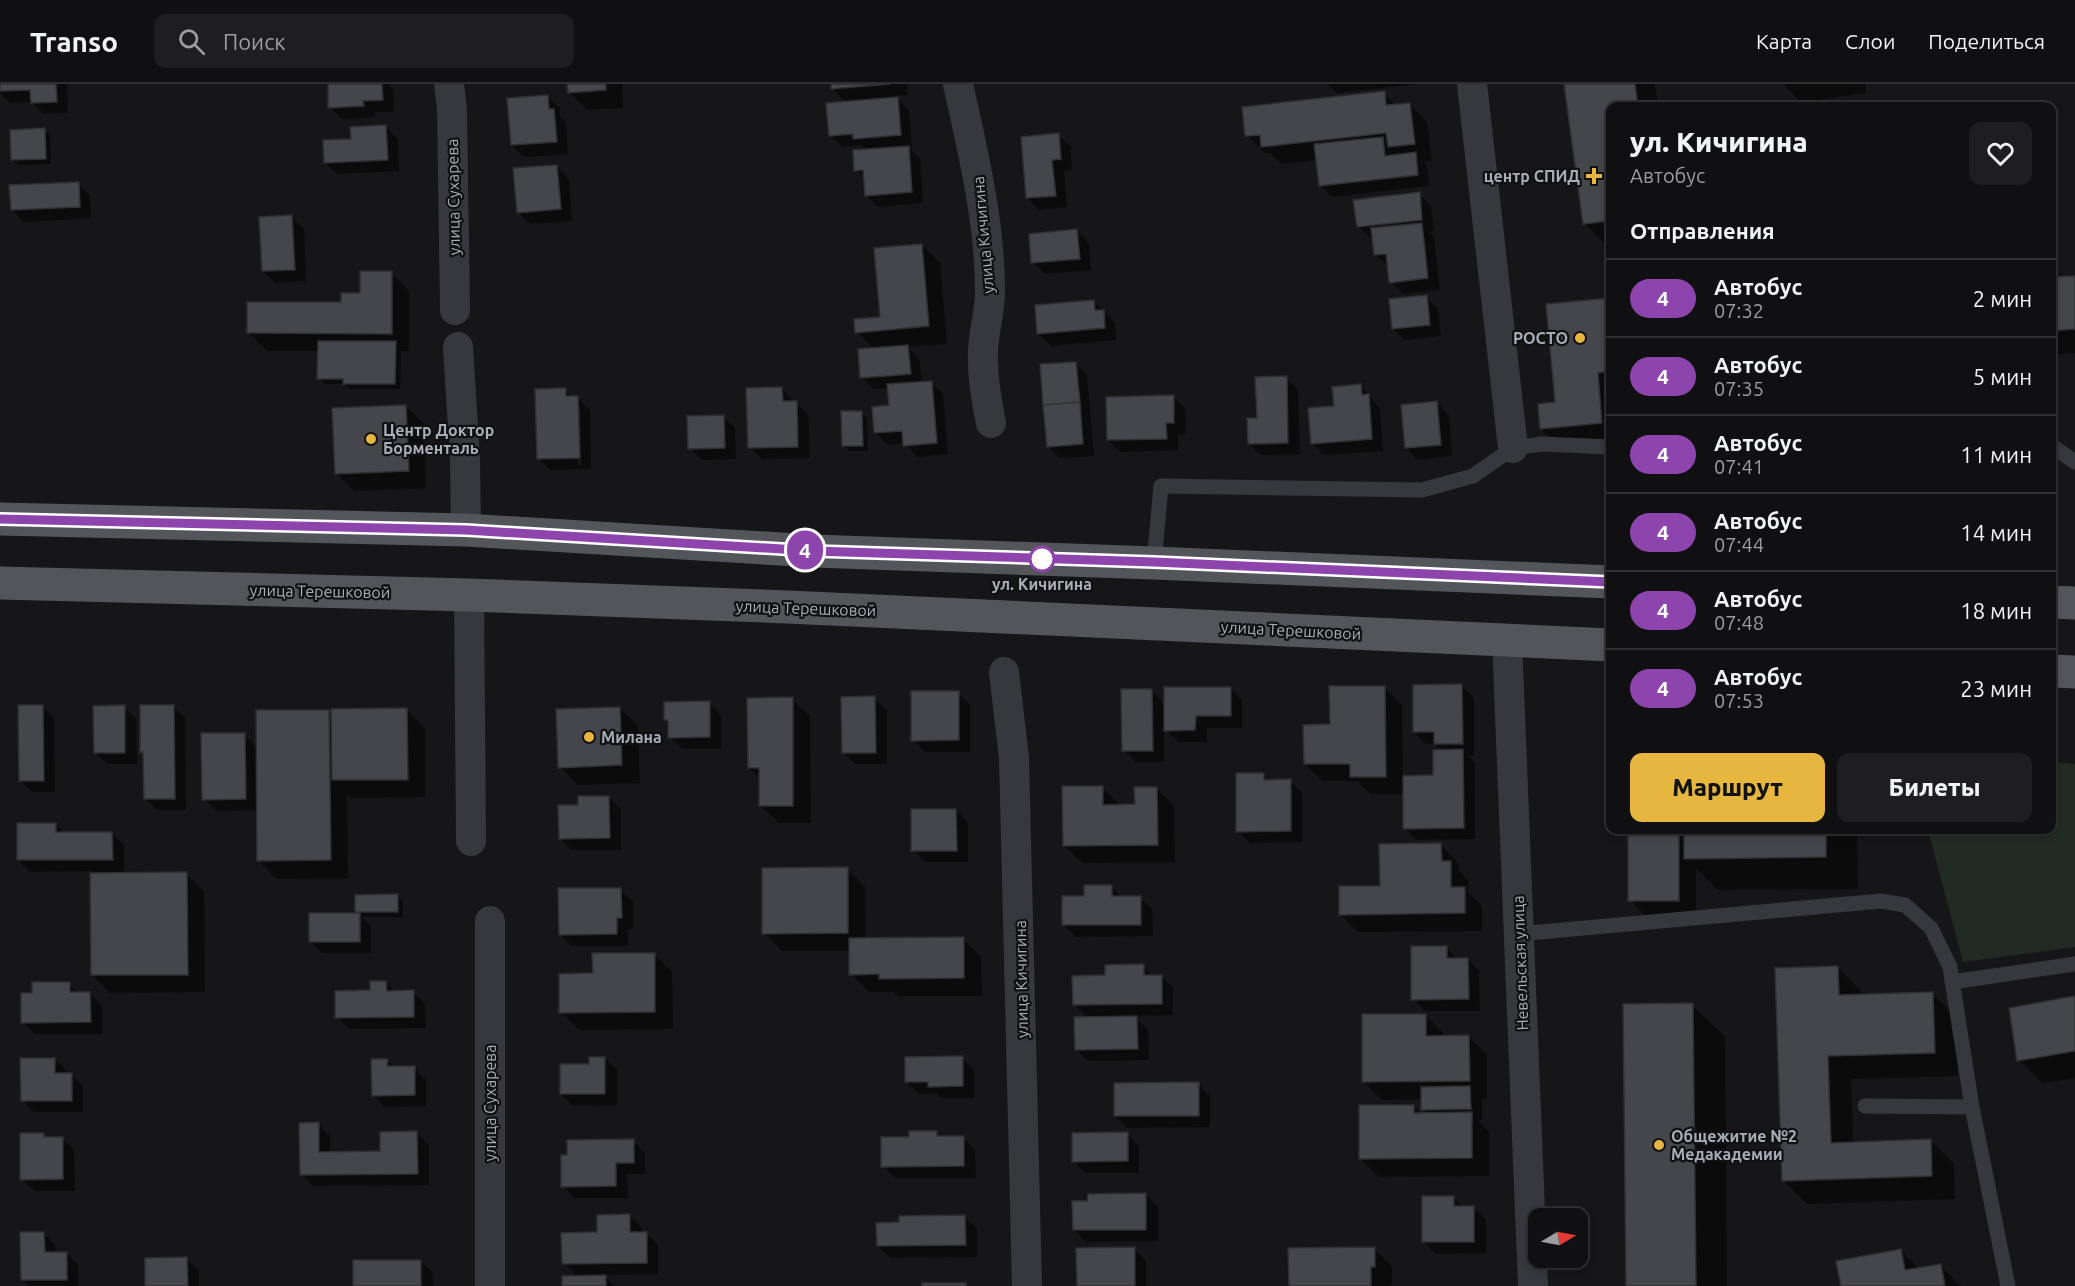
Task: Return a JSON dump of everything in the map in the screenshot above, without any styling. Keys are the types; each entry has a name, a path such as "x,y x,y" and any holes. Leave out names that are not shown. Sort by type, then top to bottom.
{"main road":[{"path":"0,519 466,530 814,551 1154,562 1606,582"},
{"name":"улица Терешковой","path":"0,583 469,595 788,607 1606,645"},
{"path":"2056,602 2075,603"},
{"path":"2056,671 2075,672"}],"street":[{"name":"улица Сухарева","path":"449,84 452,109 455,310"},
{"name":"улица Кичигина","path":"958,84 975,162 986,238 990,292 983,351 984,387 992,423"},
{"path":"1473,84 1513,448"},
{"path":"458,347 465,459 466,530"},
{"path":"469,595 471,841"},
{"name":"Невельская улица","path":"1507,640 1533,1286"},
{"name":"улица Кичигина","path":"1004,672 1014,758 1028,1286"},
{"name":"улица Сухарева","path":"489,921 490,1286"}],"lane":[{"path":"1154,562 1161,486 1422,490 1473,476 1513,448 1542,444 1606,447"},
{"path":"2056,449 2075,462"},
{"path":"1519,934 1881,901 1905,905 1931,928 1950,967 1972,1107 2008,1286"},
{"path":"1952,982 2075,964"},
{"path":"1865,1106 1972,1107"}],"shaded area":[{"path":"2056,762 2075,764 2075,947 1963,962 1929,834 2056,834"}],"building":[{"path":"0,84 56,84 57,102 31,103 30,90 0,91"},
{"path":"328,84 382,84 383,100 363,101 364,106 328,108"},
{"path":"567,84 606,84 606,90 568,93"},
{"path":"831,84 891,84 831,89"},
{"name":"центр СПИД","path":"1564,84 1635,84 1637,102 1606,102 1606,222 1583,224"},
{"path":"1385,91 1386,105 1410,103 1415,144 1388,147 1386,133 1261,147 1260,135 1245,136 1242,107"},
{"path":"548,95 549,109 554,109 557,142 511,145 507,98"},
{"path":"898,97 901,135 853,139 853,134 829,136 826,103"},
{"path":"386,125 388,160 324,163 323,140 351,139 350,127"},
{"path":"45,128 46,159 11,160 10,130"},
{"path":"1059,133 1061,159 1052,160 1056,196 1026,198 1021,137"},
{"path":"1383,137 1385,156 1416,152 1418,175 1319,186 1314,144"},
{"path":"909,146 912,192 865,196 863,170 854,171 853,150"},
{"path":"557,165 561,209 517,213 513,168"},
{"path":"79,182 80,207 11,210 9,185"},
{"path":"1420,192 1422,220 1357,227 1353,200"},
{"path":"292,215 295,270 262,271 259,217"},
{"path":"1422,223 1428,278 1389,283 1386,254 1374,255 1371,228"},
{"path":"1077,229 1080,259 1031,263 1029,234"},
{"path":"922,244 929,326 855,333 854,319 880,317 874,248"},
{"path":"360,271 392,271 392,334 247,333 247,302 341,302 341,293 360,293"},
{"path":"2075,276 2075,329 2056,331 2056,277"},
{"path":"1427,295 1430,325 1392,329 1389,299"},
{"name":"РОСТО","path":"1606,298 1606,372 1598,373 1602,423 1540,429 1538,404 1555,402 1546,304"},
{"path":"1094,300 1095,310 1104,310 1105,328 1037,334 1035,305"},
{"path":"318,341 396,341 395,384 343,384 343,379 317,379"},
{"path":"908,345 911,374 860,378 858,349"},
{"path":"1076,362 1080,402 1043,405 1040,364"},
{"path":"1287,376 1288,443 1248,444 1247,418 1257,418 1255,377"},
{"path":"932,381 937,443 903,446 902,431 874,433 872,407 889,405 887,384"},
{"path":"1361,384 1362,395 1369,394 1372,439 1311,444 1308,408 1334,406 1332,387"},
{"path":"782,387 783,401 797,401 798,447 748,448 746,388"},
{"path":"566,388 566,396 578,396 580,458 537,459 535,389"},
{"path":"1174,395 1174,423 1166,423 1167,439 1107,440 1106,397"},
{"path":"1437,401 1441,445 1405,448 1401,405"},
{"path":"1080,402 1083,444 1047,447 1043,405"},
{"name":"Центр Доктор Борменталь","path":"406,405 409,471 335,474 332,408"},
{"path":"841,411 862,411 863,446 842,446"},
{"path":"724,415 725,448 688,449 687,416"},
{"path":"1462,684 1463,744 1434,744 1434,732 1413,732 1413,685"},
{"path":"1329,686 1385,686 1386,777 1350,777 1350,764 1304,764 1303,725 1330,724"},
{"path":"1164,687 1231,687 1231,716 1196,716 1195,730 1164,731"},
{"path":"1121,689 1152,689 1153,751 1122,751"},
{"path":"911,691 959,691 959,740 911,741"},
{"path":"875,696 876,753 842,753 841,697"},
{"path":"793,697 793,806 759,806 759,768 748,768 747,698"},
{"path":"710,701 710,737 668,738 668,720 664,720 664,702"},
{"path":"18,705 43,705 44,781 19,781"},
{"path":"125,705 125,753 94,753 93,706"},
{"path":"140,705 174,705 175,799 144,799 143,752 140,753"},
{"name":"Милана","path":"620,707 622,765 558,768 556,709"},
{"path":"407,708 408,780 332,780 331,709"},
{"path":"256,710 329,710 331,860 257,861"},
{"path":"201,733 245,733 246,799 202,800"},
{"path":"1463,749 1464,828 1403,829 1403,776 1433,775 1433,750"},
{"path":"1236,773 1264,773 1264,780 1291,779 1291,831 1236,832"},
{"path":"1062,786 1103,786 1103,805 1135,804 1134,787 1157,787 1158,845 1063,846"},
{"path":"578,796 609,796 610,838 559,839 558,805 578,805"},
{"path":"911,809 956,809 957,851 911,851"},
{"path":"17,823 56,823 56,832 112,832 113,860 17,860"},
{"path":"1628,834 1679,834 1679,901 1628,901"},
{"path":"1684,834 1826,834 1826,857 1684,859"},
{"path":"1441,843 1442,861 1451,861 1451,887 1465,887 1465,913 1339,915 1339,886 1380,886 1379,844"},
{"path":"848,867 848,933 762,934 762,868"},
{"path":"187,872 188,975 91,975 90,873"},
{"path":"1084,885 1112,885 1112,896 1141,896 1141,925 1062,925 1062,896 1084,896"},
{"path":"558,888 621,888 622,918 617,918 617,934 559,935"},
{"path":"398,894 398,912 355,912 355,895"},
{"path":"309,913 360,913 360,942 309,942"},
{"path":"964,937 964,978 879,979 879,974 849,975 849,938"},
{"path":"1411,946 1447,946 1447,958 1468,958 1469,999 1411,1000"},
{"path":"592,953 655,953 655,1012 559,1013 559,974 593,973"},
{"path":"1144,964 1144,975 1162,975 1162,1004 1073,1005 1072,976 1105,975 1105,965"},
{"path":"1838,966 1839,995 1933,992 1935,1053 1828,1056 1831,1143 1931,1139 1932,1176 1782,1181 1775,968"},
{"path":"370,981 386,981 387,991 414,990 414,1017 335,1018 335,991 370,990"},
{"path":"32,982 70,982 70,992 90,992 91,1022 21,1023 21,993 32,993"},
{"path":"2075,996 2075,1051 2017,1061 2009,1008"},
{"name":"Общежитие №2 Медакадемии","path":"1693,1003 1696,1286 1626,1286 1623,1004"},
{"path":"1362,1014 1426,1014 1426,1036 1469,1035 1470,1081 1362,1082"},
{"path":"1137,1016 1138,1049 1075,1050 1074,1017"},
{"path":"963,1056 963,1086 928,1087 928,1082 905,1082 905,1057"},
{"path":"589,1057 605,1057 605,1094 560,1094 560,1064 589,1064"},
{"path":"20,1058 55,1058 55,1073 72,1073 72,1101 21,1101"},
{"path":"371,1059 388,1059 387,1066 415,1066 415,1095 372,1096"},
{"path":"1199,1082 1199,1116 1114,1116 1114,1083"},
{"path":"1470,1086 1471,1109 1421,1110 1421,1087"},
{"path":"1359,1105 1414,1105 1414,1113 1472,1112 1472,1158 1359,1159"},
{"path":"319,1122 319,1152 380,1151 380,1132 417,1131 418,1174 300,1175 299,1123"},
{"path":"909,1131 937,1131 937,1136 964,1136 964,1166 881,1167 881,1137 909,1137"},
{"path":"1128,1132 1128,1161 1072,1162 1072,1133"},
{"path":"20,1133 44,1133 44,1137 63,1137 63,1179 20,1180"},
{"path":"634,1139 634,1163 616,1163 616,1186 561,1187 561,1155 567,1155 567,1140"},
{"path":"1146,1193 1146,1230 1073,1230 1072,1201 1087,1201 1088,1194"},
{"path":"1422,1196 1454,1196 1454,1206 1474,1206 1474,1242 1422,1242"},
{"path":"630,1214 630,1232 647,1232 647,1263 562,1264 561,1233 597,1232 597,1215"},
{"path":"965,1215 966,1245 877,1246 876,1223 899,1222 899,1216"},
{"path":"20,1232 44,1232 45,1252 67,1252 67,1280 21,1280"},
{"path":"1135,1247 1135,1286 1077,1286 1076,1248"},
{"path":"1375,1247 1375,1267 1371,1267 1371,1286 1289,1286 1288,1248"},
{"path":"1901,1249 1905,1270 1941,1264 1945,1286 1841,1286 1836,1261"},
{"path":"187,1257 188,1286 145,1286 145,1258"},
{"path":"353,1260 421,1260 421,1286 353,1286"},
{"path":"606,1275 606,1286 562,1286 562,1276"},
{"path":"922,1283 966,1283 966,1286 922,1286"}],"bus line":[{"name":"4","path":"0,519 466,530 814,551 1154,562 1606,582"}],"place":[{"name":"центр СПИД","path":"1594,176"},
{"name":"РОСТО","path":"1580,338"},
{"name":"Центр Доктор Борменталь","path":"371,439"},
{"name":"ул. Кичигина","path":"1042,559"},
{"name":"Милана","path":"589,737"},
{"name":"Общежитие №2 Медакадемии","path":"1659,1145"}]}
